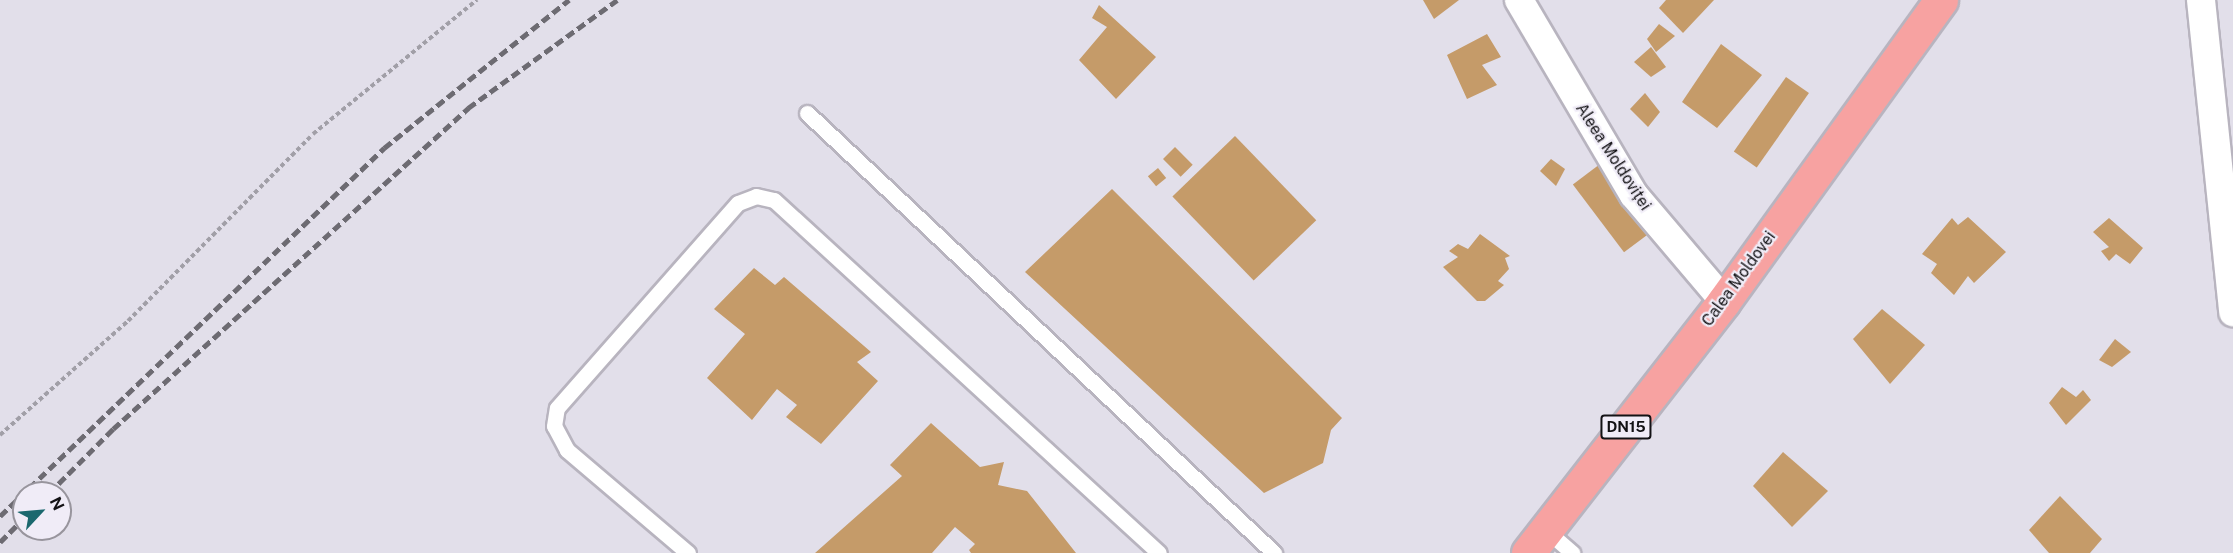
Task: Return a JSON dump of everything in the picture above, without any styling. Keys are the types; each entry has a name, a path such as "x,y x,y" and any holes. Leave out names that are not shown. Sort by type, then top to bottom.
{"main road":[{"name":"Calea Moldovei","path":"1537,542 1724,302 1832,148 1941,0"},
{"path":"1832,148 1967,0"}],"street":[{"name":"Aleea Moldoviței","path":"1519,0 1635,195 1724,302"},
{"path":"2201,0 2233,312"}],"lane":[{"path":"807,113 1274,553"},
{"path":"688,553 567,450 554,426 557,408 738,203 756,196 774,200 1159,553"},
{"path":"1537,542 1572,553"}],"path":[{"path":"0,435 128,321 314,134 477,0"}],"building":[{"path":"1423,0 1459,0 1434,19"},
{"path":"1666,0 1714,0 1683,33 1659,8"},
{"path":"1099,5 1156,57 1116,99 1079,60 1107,27 1092,18"},
{"path":"1659,24 1675,36 1656,52 1647,39"},
{"path":"1487,34 1501,57 1482,65 1497,85 1467,99 1447,55"},
{"path":"1721,44 1762,75 1717,128 1682,102"},
{"path":"1651,47 1666,67 1651,77 1634,62"},
{"path":"1786,77 1809,93 1757,168 1734,152"},
{"path":"1645,93 1660,112 1648,127 1630,109"},
{"path":"1235,136 1316,220 1254,281 1172,196"},
{"path":"1175,147 1193,165 1181,177 1163,159"},
{"path":"1551,159 1565,169 1556,186 1540,171"},
{"path":"1604,161 1655,229 1624,252 1573,184"},
{"path":"1158,168 1166,178 1156,186 1148,176"},
{"path":"1112,189 1342,418 1331,430 1323,463 1264,493 1025,272"},
{"path":"1968,217 2006,252 1974,283 1968,276 1954,295 1931,273 1937,264 1922,254 1952,218 1958,225"},
{"path":"2109,218 2143,248 2130,264 2116,254 2109,261 2101,251 2109,247 2093,232"},
{"path":"1480,234 1510,256 1505,258 1509,269 1498,281 1504,285 1485,301 1477,301 1443,267 1458,257 1449,251 1458,244 1468,249"},
{"path":"754,268 775,285 784,277 871,352 857,362 878,381 821,444 786,417 797,405 777,389 752,420 707,378 745,334 714,309"},
{"path":"1882,309 1925,345 1890,384 1853,339"},
{"path":"2115,339 2131,352 2112,367 2099,360"},
{"path":"2062,387 2076,397 2083,390 2091,400 2066,425 2049,403"},
{"path":"931,423 980,467 1004,462 998,485 1027,491 1076,553 971,553 969,550 975,544 955,527 932,553 815,553 902,476 890,465"},
{"path":"1783,452 1828,491 1792,527 1753,486"},
{"path":"2060,496 2102,539 2090,553 2049,553 2029,530"}],"railway":[{"path":"0,516 384,148 569,0"},
{"path":"61,481 113,429 468,108 617,0"},
{"path":"0,542 12,530"}]}
